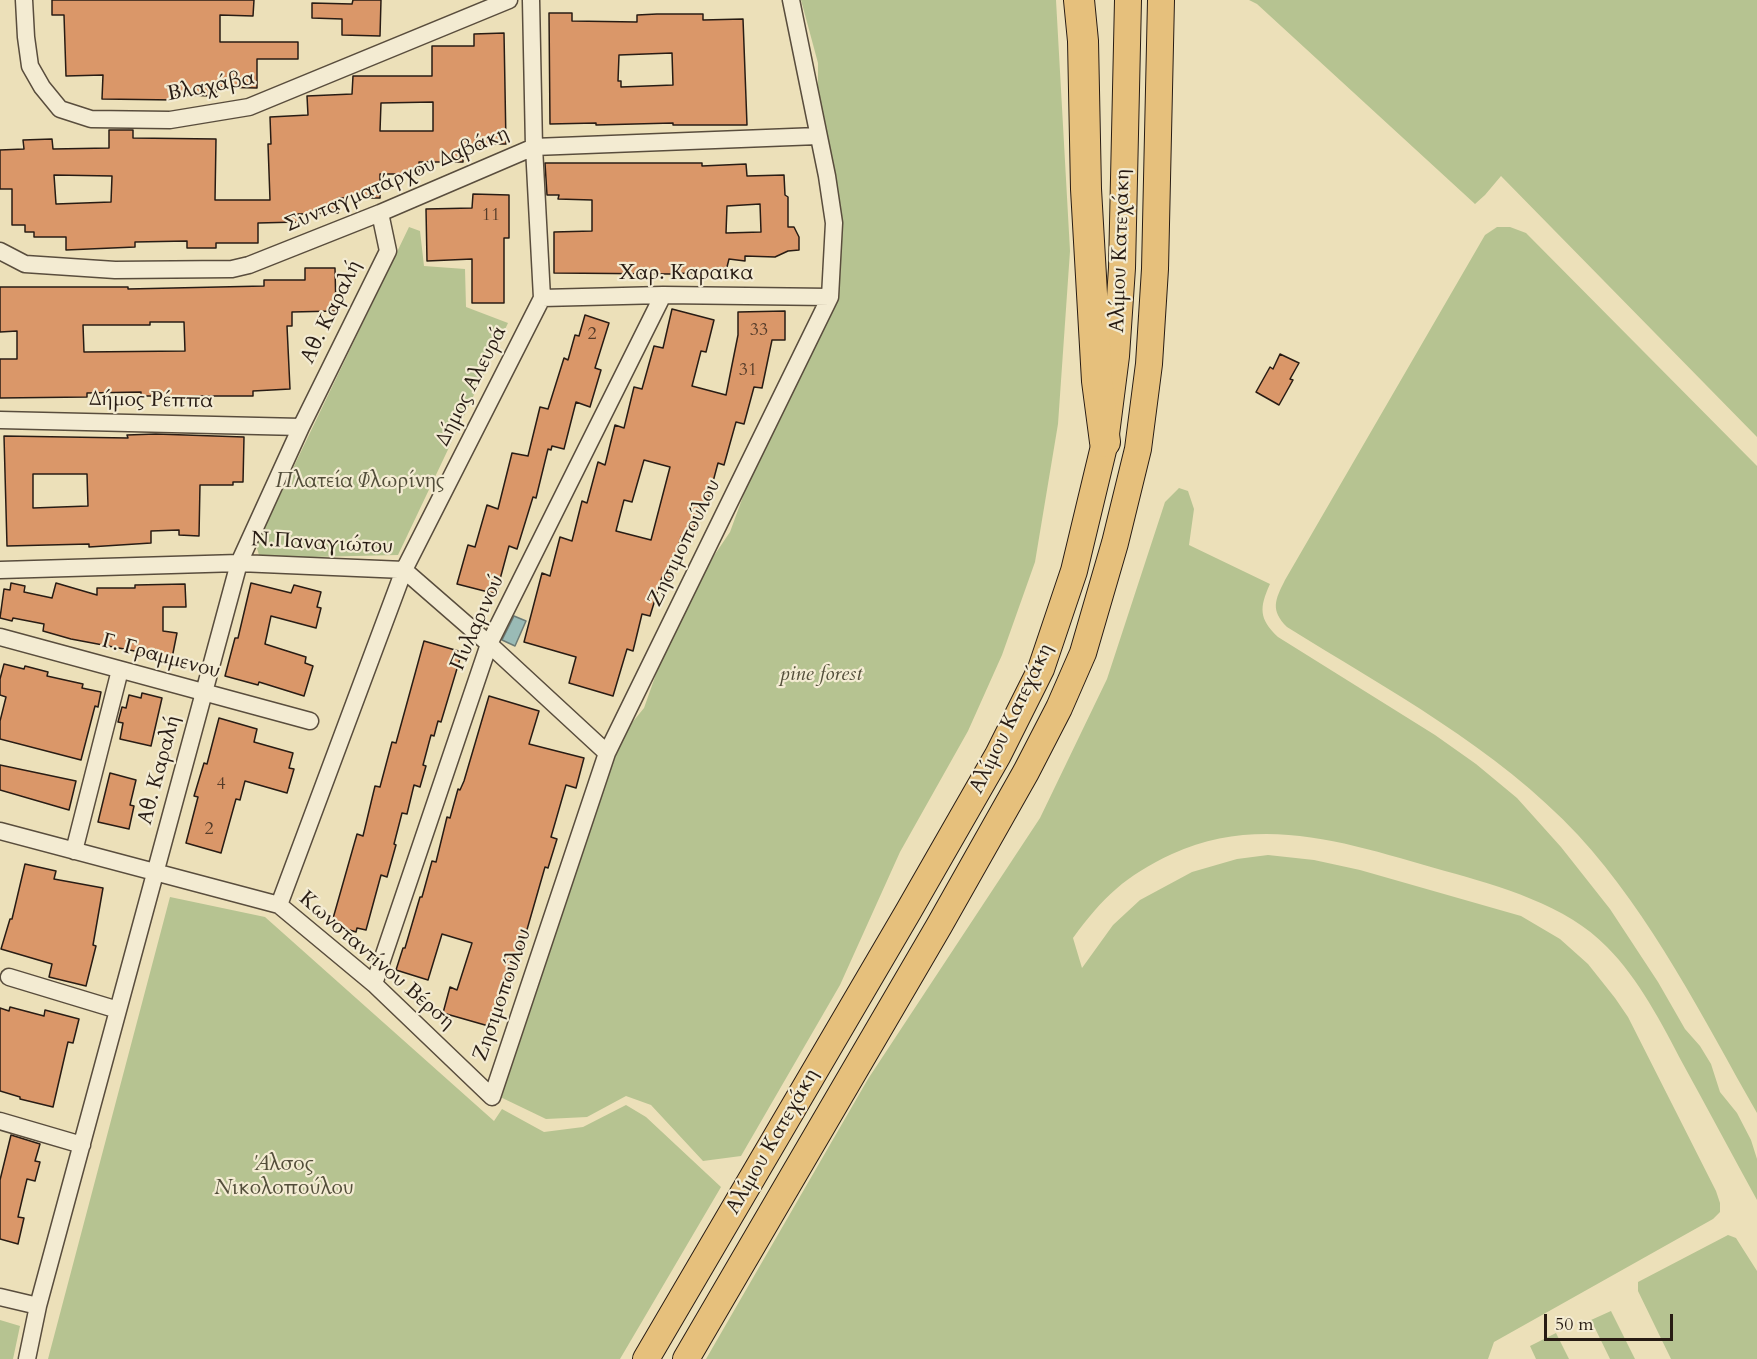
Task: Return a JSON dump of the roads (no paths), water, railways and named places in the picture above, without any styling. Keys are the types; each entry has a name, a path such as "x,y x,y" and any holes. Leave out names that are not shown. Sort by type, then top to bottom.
{"highway":[{"path":"1079,0 1083,41 1086,189 1097,381 1106,442"}],"main road":[{"name":"Αλίμου Κατεχάκη","path":"646,1359 998,755 1041,669 1074,571 1106,442 1116,356 1121,278 1128,0"},
{"name":"Αλίμου Κατεχάκη","path":"686,1359 1014,793 1059,708 1083,653 1133,472 1148,374 1155,269 1161,0"}],"street":[{"name":"Βλαχάβα","path":"24,0 30,66 42,87 60,110 92,119 170,120 249,107 509,0"},
{"name":"Δήμος Αλευρά","path":"279,905 404,570 542,298 534,147 531,0"},
{"name":"Ζησιμοπούλου","path":"492,1097 608,753 830,297 834,223 827,176 791,0"},
{"name":"Συνταγματάρχου Δαβάκη","path":"0,251 25,264 115,270 232,269 249,265 380,213 534,147 818,136"},
{"name":"Αθ. Καραλή","path":"27,1359 38,1306 239,562 301,426 388,251 380,213"},
{"name":"Πυλαρινού","path":"374,984 489,644 663,296"},
{"name":"Χαρ. Καραικα","path":"542,298 830,297"},
{"name":"Δήμος Ρέππα","path":"0,420 301,426"},
{"name":"Ν.Παναγιώτου","path":"0,570 239,562 404,570 608,753"},
{"name":"Γ. Γραμμενου","path":"0,637 310,721"},
{"path":"74,851 120,670"},
{"name":"Κωνσταντίνου Βέρση","path":"0,831 279,905 374,984 492,1097"},
{"path":"9,977 118,1010"},
{"path":"0,1121 82,1145"},
{"path":"0,1297 38,1306"}],"water":[{"path":"514,616 526,621 515,646 502,640"}],"park label":[{"name":"Πλατεία Φλωρίνης","path":"360,482"},
{"name":"pine forest","path":"821,675"},
{"name":"Άλσος Νικολοπούλου","path":"284,1177"}]}
